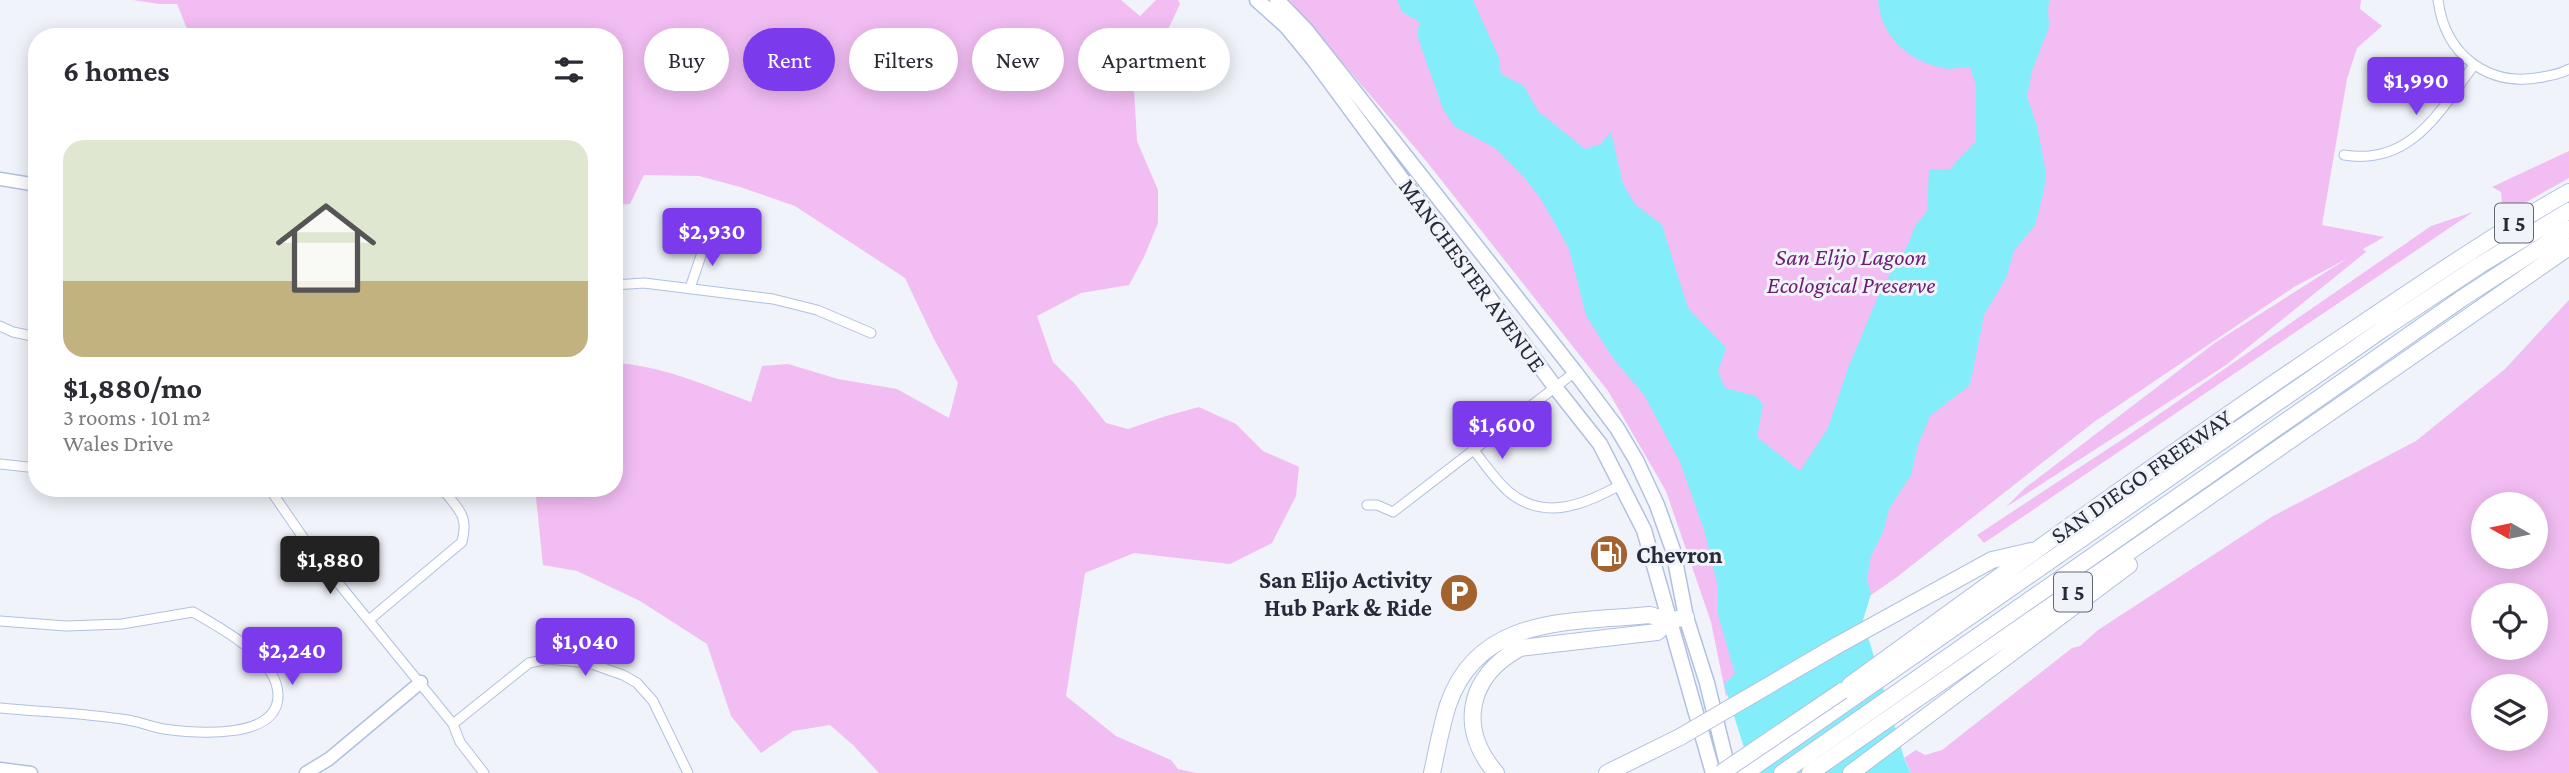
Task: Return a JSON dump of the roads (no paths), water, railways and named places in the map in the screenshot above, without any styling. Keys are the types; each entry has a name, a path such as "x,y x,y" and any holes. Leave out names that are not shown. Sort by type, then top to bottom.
{"highway":[{"name":"SAN DIEGO FREEWAY","path":"1721,773 1842,691 1904,653 2037,550 2278,381 2508,226 2569,192"},
{"path":"1745,773 1904,653 2383,328 2569,211"},
{"path":"1782,773 2461,299 2569,229"},
{"name":"I 5","path":"1811,773 2569,247"},
{"path":"1851,773 2290,443"},
{"path":"1607,773 1680,737 1992,559 2037,550"},
{"path":"1432,773 1449,703 1461,678 1478,655 1508,635 1534,627 1653,615 1669,621"},
{"path":"1496,773 1476,744 1473,724 1474,703 1484,677 1501,658 1520,648 1657,632 1669,621 1686,617"}],"main road":[{"name":"MANCHESTER AVENUE","path":"1256,0 1287,27 1314,60 1600,444 1644,530 1713,773"},
{"name":"MANCHESTER AVENUE","path":"1277,0 1306,30 1575,372 1617,428 1636,460 1657,505 1673,550 1686,617 1707,682 1729,773"}],"street":[{"path":"2438,0 2448,36 2460,53 2474,65 2501,78 2528,80 2569,69"},
{"path":"2344,155 2358,157 2389,153 2411,142 2433,121 2474,65"},
{"path":"0,179 28,184"},
{"path":"690,288 707,238"},
{"path":"623,284 644,283 773,299 817,310 871,333"},
{"path":"0,326 28,335"},
{"path":"1367,505 1377,505 1393,512 1575,372"},
{"path":"1473,449 1509,492 1537,507 1570,508 1622,484"},
{"path":"0,464 28,467"},
{"path":"275,497 313,552 453,724 458,731 460,742 484,773"},
{"path":"369,620 462,542 466,525 449,497"},
{"path":"0,621 66,626 122,624 193,612 256,652 276,684 278,697 275,709 257,725 205,733 161,729 130,720 0,708"},
{"path":"453,724 529,663 548,659 589,663 636,682 653,701 688,773"},
{"path":"306,773 329,759 421,682"},
{"path":"0,769 31,773"}],"water":[{"path":"1397,0 1473,0 1499,58 1501,74 1524,86 1538,111 1585,149 1601,144 1611,132 1623,184 1635,204 1662,225 1688,308 1726,348 1718,371 1725,388 1756,396 1763,405 1757,437 1800,471 1828,428 1848,368 1882,287 1907,247 1915,226 1927,211 1929,170 1950,169 1976,141 1976,86 1970,67 1942,68 1907,52 1884,25 1878,0 2050,0 2049,27 2032,71 2027,97 2037,126 2046,172 2035,225 2014,251 2006,278 1984,315 1970,385 1930,416 1918,445 1911,475 1889,509 1883,532 1871,556 1867,580 1871,594 1863,620 1905,761 1911,773 1752,773 1724,684 1735,674 1718,615 1718,587 1705,533 1680,462 1644,395 1612,357 1586,315 1569,249 1541,199 1495,148 1454,126 1443,109 1419,41 1417,32 1420,22 1402,12"}],"place":[{"name":"Chevron","path":"1609,554"},
{"name":"San Elijo Activity Hub Park & Ride","path":"1459,593"}],"park label":[{"name":"San Elijo Lagoon Ecological Preserve","path":"1851,270"}]}
